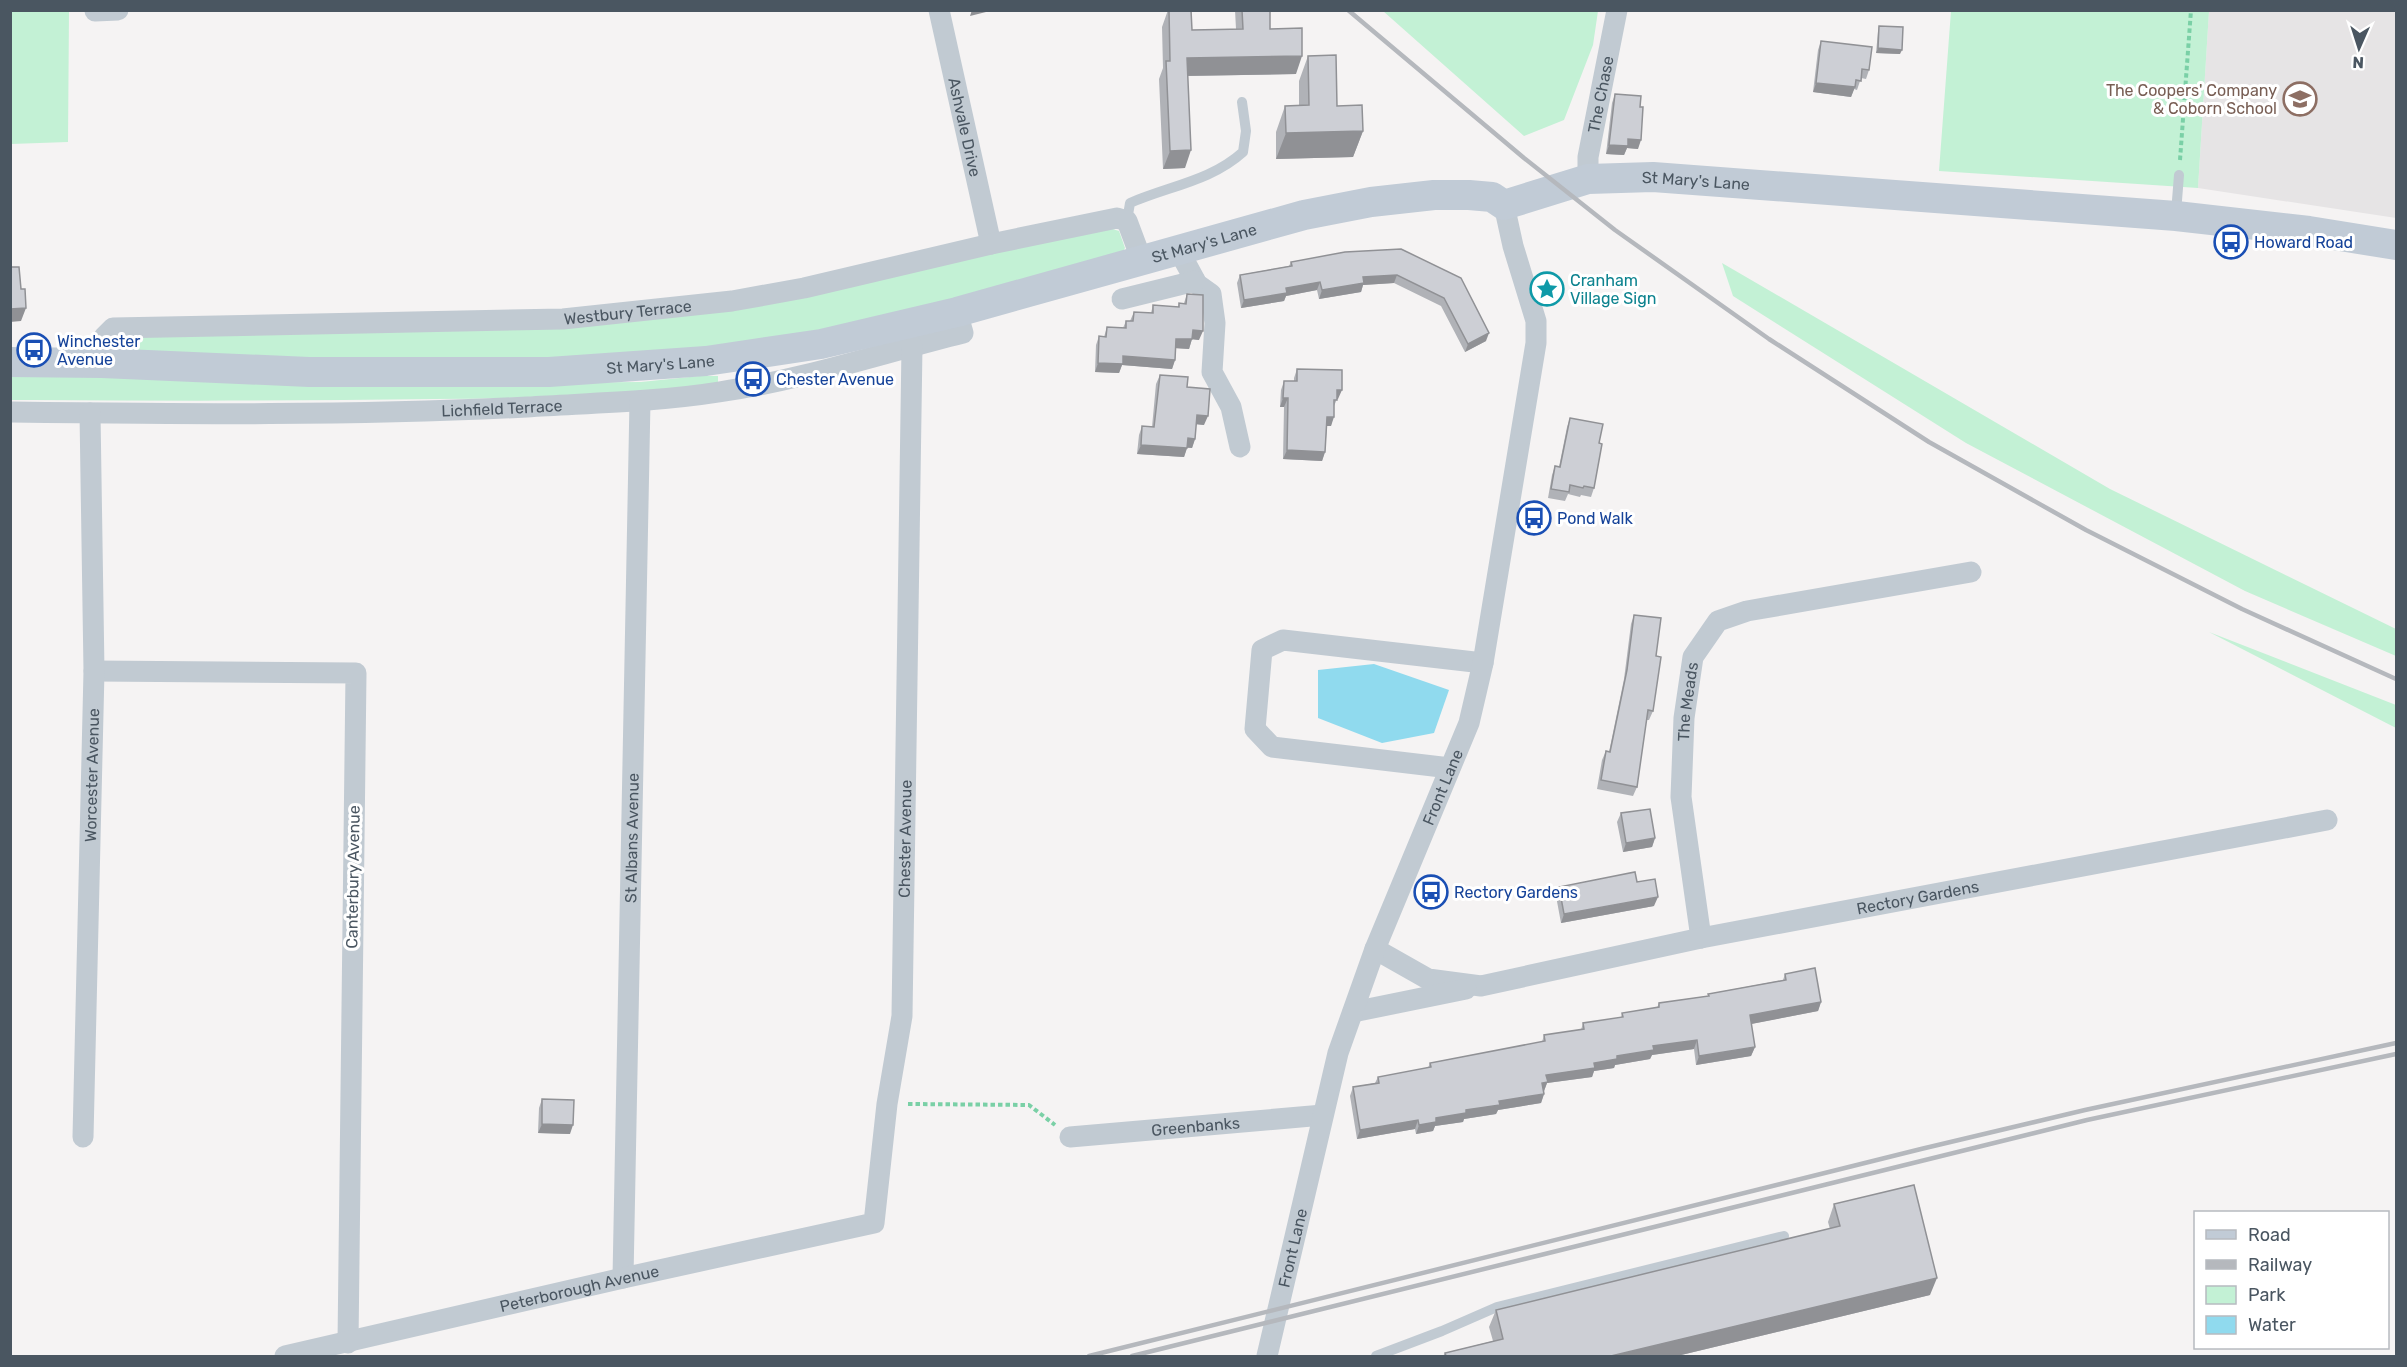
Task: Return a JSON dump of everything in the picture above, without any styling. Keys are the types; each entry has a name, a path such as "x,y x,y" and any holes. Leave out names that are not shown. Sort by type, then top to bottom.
{"main road":[{"name":"St Mary's Lane","path":"10,362 102,363 309,372 595,370 706,361 821,344 957,312 1304,215 1371,202 1434,195 1492,197 1504,205 1588,179 1653,177 2176,216 2309,231 2397,245"}],"street":[{"path":"95,11 118,10"},
{"name":"Ashvale Drive","path":"939,10 991,244"},
{"name":"The Chase","path":"1588,179 1588,157 1617,10"},
{"name":"Front Lane","path":"1267,1356 1338,1053 1375,949 1469,723 1483,663 1536,343 1536,321 1513,246 1504,205"},
{"name":"Westbury Terrace","path":"102,363 104,337 113,328 562,319 732,301 804,288 1108,219 1127,221"},
{"path":"1127,221 1142,261"},
{"path":"1178,249 1195,281 1211,294 1215,323 1212,372 1231,407 1240,447"},
{"path":"1122,299 1195,281"},
{"name":"Lichfield Terrace","path":"10,412 327,414 640,401 719,392 777,381 963,333 957,312"},
{"name":"Chester Avenue","path":"874,1223 887,1104 902,1016 912,346"},
{"name":"St Albans Avenue","path":"623,1278 640,401"},
{"name":"Worcester Avenue","path":"83,1137 94,671 90,413"},
{"name":"The Meads","path":"1701,938 1681,797 1684,718 1693,657 1718,621 1748,611 1971,572"},
{"path":"1450,768 1272,747 1255,729 1263,650 1283,640 1483,663"},
{"name":"Canterbury Avenue","path":"94,671 356,673 348,1343"},
{"name":"Rectory Gardens","path":"1375,949 1428,979 1481,986 1701,938 2327,820"},
{"path":"1353,1012 1481,986"},
{"name":"Greenbanks","path":"1070,1137 1323,1115"},
{"name":"Peterborough Avenue","path":"285,1356 874,1223"}],"lane":[{"path":"1127,221 1130,203 1213,174 1243,152 1246,131 1242,102"},
{"path":"2176,216 2179,175"},
{"path":"1376,1356 1497,1307 1784,1236"}],"path":[{"path":"2179,175 2191,10"},
{"path":"887,1104 1029,1105 1070,1137"}],"shaded area":[{"name":"The Coopers' Company & Coborn School","path":"2209,11 2396,11 2396,218 2198,188"}],"green space":[{"path":"10,11 69,11 68,142 11,144"},
{"path":"1383,11 1598,11 1593,45 1564,120 1524,136"},
{"path":"1951,11 2209,11 2198,188 1939,171"},
{"path":"1103,226 1119,231 1125,248 1117,262 937,308 687,354 542,363 128,353 125,348 129,334 568,326"},
{"path":"1722,263 2110,489 2396,629 2396,656 2245,591 1966,443 1733,296"},
{"path":"10,374 518,383 641,382 718,376 718,383 612,394 469,399 11,400"},
{"path":"2209,632 2396,705 2396,728"}],"water":[{"path":"1374,664 1449,690 1434,733 1382,743 1318,718 1318,670"}],"building":[{"path":"1169,10 1191,10 1192,30 1243,29 1242,10 1270,10 1270,29 1302,28 1302,56 1187,58 1191,150 1170,151 1166,61 1170,61"},
{"path":"1879,26 1903,27 1902,50 1878,48"},
{"path":"1821,41 1872,47 1869,70 1862,69 1861,81 1856,80 1855,87 1816,83"},
{"path":"1336,55 1337,106 1362,105 1363,131 1286,133 1285,106 1309,105 1308,56"},
{"path":"1615,94 1641,96 1640,107 1643,107 1641,140 1628,139 1628,146 1609,145"},
{"path":"1401,249 1461,278 1489,333 1468,344 1444,298 1397,275 1363,277 1364,283 1322,290 1320,282 1286,288 1287,293 1244,300 1240,275 1292,266 1291,262 1345,252"},
{"path":"10,267 19,267 21,289 25,289 26,308 10,309"},
{"path":"1187,294 1203,295 1203,331 1193,330 1192,339 1176,339 1175,360 1123,356 1123,364 1098,363 1099,336 1106,337 1107,327 1126,328 1126,321 1133,321 1134,312 1153,313 1153,305 1179,307 1179,303 1186,304"},
{"path":"1297,369 1342,370 1342,390 1337,390 1337,400 1334,400 1334,417 1327,417 1325,452 1287,450 1288,398 1283,398 1284,381 1297,381"},
{"path":"1160,375 1188,377 1187,387 1210,389 1208,416 1197,415 1195,439 1188,438 1187,448 1141,445 1142,426 1154,427"},
{"path":"1570,418 1603,424 1594,488 1570,485 1569,492 1551,489 1555,466 1560,467"},
{"path":"1634,615 1661,618 1656,656 1661,657 1653,711 1648,710 1637,787 1601,780 1606,751 1610,752 1627,670"},
{"path":"1650,809 1655,838 1626,843 1621,813"},
{"path":"1635,872 1637,882 1655,879 1658,897 1564,914 1559,887"},
{"path":"1815,968 1821,1002 1750,1015 1755,1047 1699,1056 1697,1040 1653,1046 1654,1050 1617,1056 1617,1059 1594,1063 1595,1068 1546,1075 1548,1082 1542,1083 1544,1094 1499,1101 1500,1105 1466,1110 1466,1113 1436,1118 1436,1122 1419,1125 1418,1120 1360,1130 1353,1087 1379,1083 1378,1077 1431,1067 1430,1063 1545,1041 1544,1035 1584,1029 1583,1023 1623,1017 1622,1013 1659,1007 1659,1003 1709,996 1708,994 1786,980 1785,974"},
{"path":"542,1099 574,1100 573,1125 542,1124"},
{"path":"1914,1185 1937,1278 1611,1356 1446,1356 1445,1353 1503,1339 1496,1310 1840,1226 1834,1204"}],"railway":[{"path":"1348,10 1524,158 1615,230 1769,339 1929,442 2086,530 2242,609 2396,679"},
{"path":"1089,1356 1921,1149 2085,1110 2396,1043"},
{"path":"1132,1356 2087,1120 2396,1054"}],"place":[{"name":"The Coopers' Company & Coborn School","path":"2300,99"},
{"name":"Howard Road","path":"2231,242"},
{"name":"Cranham Village Sign","path":"1547,289"},
{"name":"Winchester Avenue","path":"34,350"},
{"name":"Chester Avenue","path":"753,379"},
{"name":"Pond Walk","path":"1534,518"},
{"name":"Rectory Gardens","path":"1431,892"}]}
